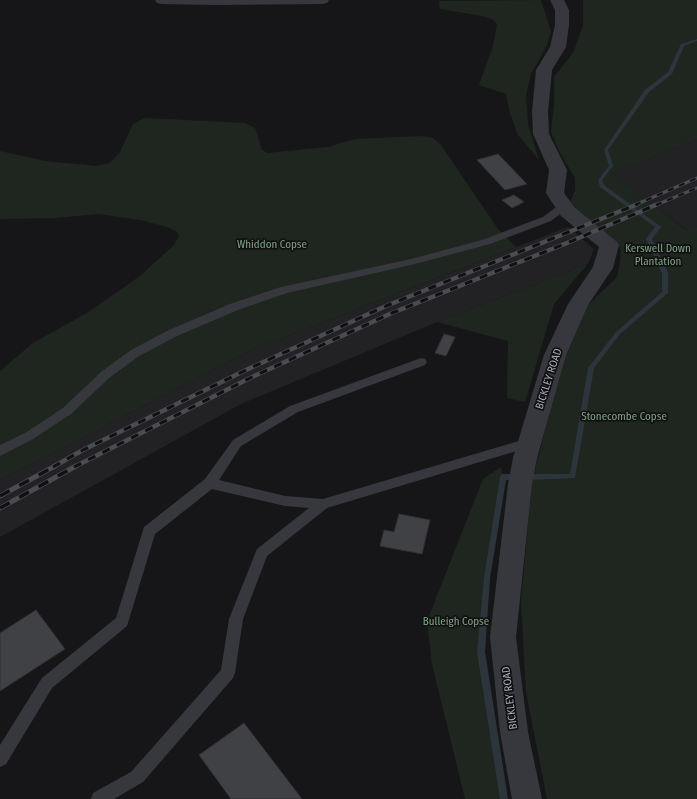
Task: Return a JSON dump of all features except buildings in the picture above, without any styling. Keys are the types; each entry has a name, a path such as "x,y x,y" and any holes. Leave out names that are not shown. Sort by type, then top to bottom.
{"street":[{"path":"162,0 322,0"},
{"name":"BICKLEY ROAD","path":"527,799 514,732 503,637 520,484 527,450 555,355 578,304 603,268 609,245 568,212 555,193 558,170 541,134 540,112 544,70 558,47 562,25 562,10 557,0"}],"lane":[{"path":"0,452 29,436 67,411 105,375 135,353 173,333 234,307 285,290 411,262 486,242 547,219 564,206"},
{"path":"0,759 48,682 122,622 149,531 210,483 238,443 294,409 421,362"},
{"path":"210,483 284,501 323,504 527,450"},
{"path":"99,799 136,776 228,673 236,619 262,553 323,504"}],"shaded area":[{"path":"697,139 697,226 687,230 611,174"},
{"path":"568,227 594,249 588,264 437,322 241,404 0,537 0,480 254,349"}],"green space":[{"path":"541,0 551,32 547,45 531,74 526,95 528,124 539,160 518,135 510,113 506,94 479,85 493,46 497,24 492,19 483,16 440,9 439,1"},
{"path":"583,0 697,0 697,139 612,174 686,230 697,226 697,799 547,799 526,692 521,601 532,482 559,375 571,336 586,307 617,277 621,250 614,240 579,213 570,202 575,190 575,178 559,151 551,132 554,105 554,77 573,53 583,26"},
{"name":"Whiddon Copse","path":"145,118 245,123 255,128 262,150 268,153 328,147 355,139 422,136 433,138 441,145 498,229 516,247 254,349 0,480 0,371 33,343 87,313 140,276 174,245 179,236 176,231 167,227 140,220 99,214 54,218 0,219 0,151 45,161 96,166 110,163 120,152 133,124"},
{"path":"588,264 554,304 525,402 507,398 508,341 437,322"},
{"name":"Bulleigh Copse","path":"501,467 503,477 487,578 481,652 504,799 465,799 432,664 427,621 483,479"}],"waterway":[{"path":"527,477 573,476 591,368 618,333 665,293 665,273 649,239 658,227 602,186 600,180 611,166 606,150 647,91 670,73 682,45 697,40"},
{"path":"504,799 481,652 487,578 503,477 518,477"}],"railway":[{"path":"635,205 697,178"},
{"path":"656,205 697,188"},
{"path":"53,467 83,450 246,370 386,306 638,204"},
{"path":"74,467 252,377 392,313 567,243 658,204"},
{"path":"0,496 55,466"},
{"path":"0,508 76,466"}],"park label":[{"name":"Kerswell Down Plantation","path":"658,255"},
{"name":"Stonecombe Copse","path":"624,417"}]}
